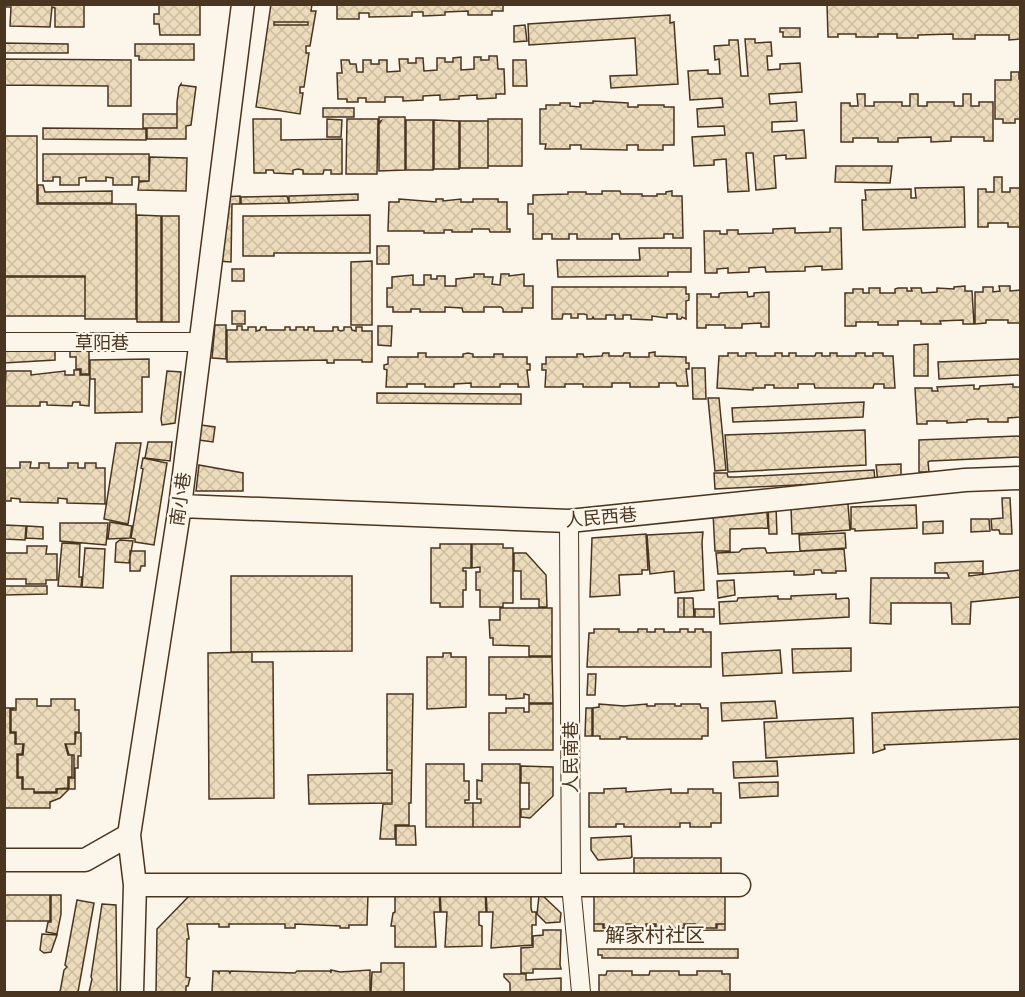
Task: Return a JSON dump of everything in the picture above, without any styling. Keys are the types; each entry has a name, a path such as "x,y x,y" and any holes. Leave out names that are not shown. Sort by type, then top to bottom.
{"street":[{"name":"南小巷","path":"132,993 135,885 129,835 180,506 243,4"},
{"name":"草阳巷","path":"4,342 200,342"},
{"name":"人民西巷","path":"180,506 569,521 965,480 1020,478"},
{"name":"人民南巷","path":"569,521 571,885 581,993"},
{"path":"4,860 85,860 129,835"},
{"path":"135,885 740,885"}],"building":[{"path":"4,4 84,4 84,27 55,27 55,8 52,7 50,27 10,26 11,7 5,7 4,26"},
{"path":"154,4 200,4 200,35 160,35 159,24 154,24 154,14 159,14 159,5"},
{"path":"271,4 312,4 311,11 316,11 310,46 306,46 306,53 309,53 304,87 300,87 300,93 303,93 300,114 256,107"},
{"path":"337,4 503,4 503,11 492,11 492,15 468,15 468,11 445,12 445,15 423,16 423,12 412,12 412,16 369,17 369,13 359,13 359,19 337,19"},
{"path":"827,4 1020,4 1020,39 1009,40 1009,35 975,35 975,39 953,39 953,34 918,35 918,38 897,38 897,34 856,37 856,34 838,34 838,37 828,37"},
{"path":"670,15 670,23 674,22 678,84 611,88 610,76 637,75 635,38 529,45 528,24"},
{"path":"274,22 308,22 308,25 274,25"},
{"path":"525,25 527,41 514,42 514,26"},
{"path":"780,28 800,28 800,37 783,37"},
{"path":"745,39 755,39 755,43 771,42 772,56 767,56 768,70 780,69 780,64 800,63 802,92 769,94 770,104 796,102 797,121 772,122 772,132 804,130 806,158 786,159 786,155 774,156 776,188 756,190 753,153 746,153 749,191 728,192 726,159 714,160 714,165 694,166 692,137 725,135 724,126 698,127 697,109 723,107 722,98 690,100 688,71 708,70 708,74 720,74 719,59 715,60 714,46 729,45 729,40 738,40 741,76 748,76"},
{"path":"4,43 68,44 68,53 4,53"},
{"path":"135,44 194,44 194,60 139,60 139,56 135,56"},
{"path":"489,56 497,56 498,69 504,69 505,94 496,94 496,98 477,99 477,95 440,100 440,95 423,96 423,100 403,101 403,97 385,97 385,102 366,102 366,98 358,98 358,102 338,99 337,73 342,73 341,60 349,60 350,64 356,64 357,72 363,72 363,60 371,60 371,64 379,64 379,60 387,60 387,72 400,71 399,59 408,59 408,63 416,63 416,58 423,58 424,71 437,70 437,58 445,58 445,62 453,62 453,58 461,57 461,70 474,69 474,57 489,60"},
{"path":"4,59 131,60 131,106 108,106 108,86 5,85 4,104"},
{"path":"513,60 526,60 527,86 513,86"},
{"path":"1011,72 1019,72 1020,119 1015,119 1015,123 1003,123 1003,119 995,119 995,80 1011,80"},
{"path":"181,84 196,87 191,125 186,126 186,139 147,139 147,128 177,128 177,102"},
{"path":"857,94 865,94 865,106 874,106 874,102 902,102 902,106 910,106 910,94 918,94 918,106 927,106 927,102 954,102 954,106 963,106 963,94 971,94 971,106 979,106 979,102 993,102 993,141 984,141 984,137 951,137 951,141 931,142 931,137 898,138 898,142 878,142 878,138 853,138 853,142 841,142 841,103 858,106"},
{"path":"593,101 628,103 628,107 664,105 664,107 674,107 674,145 663,145 663,150 638,150 638,145 627,145 627,150 581,149 581,145 570,145 570,149 545,149 546,144 540,144 540,109 546,109 546,105 560,105 560,103 570,103 570,106 580,107 580,103 593,103"},
{"path":"323,108 354,108 354,117 323,117"},
{"path":"143,114 177,114 177,128 143,128"},
{"path":"379,117 405,117 405,170 379,171 379,124 381,121 379,122"},
{"path":"253,119 281,119 281,140 342,139 342,174 331,174 331,170 324,170 323,174 303,174 303,170 298,169 293,170 293,174 274,173 273,170 266,170 266,173 254,173"},
{"path":"327,119 342,120 341,137 327,137"},
{"path":"347,119 378,119 377,174 346,174"},
{"path":"488,119 522,119 522,166 488,166"},
{"path":"406,120 433,120 433,170 406,170"},
{"path":"434,120 459,121 459,169 434,169"},
{"path":"460,121 488,121 488,168 460,168"},
{"path":"43,128 146,129 146,140 43,139"},
{"path":"4,136 37,136 37,204 136,204 136,319 85,319 85,276 4,276"},
{"path":"43,154 149,154 149,181 139,181 139,177 132,177 132,185 113,185 113,178 106,177 106,181 86,181 86,177 79,178 79,185 60,185 60,177 53,177 53,181 43,181"},
{"path":"150,157 187,158 186,191 138,190 139,182 149,181"},
{"path":"836,166 892,166 890,183 835,182"},
{"path":"994,177 1002,177 1002,192 1010,192 1010,188 1020,188 1020,227 1008,227 1008,223 988,223 988,227 978,227 978,189 994,192"},
{"path":"38,185 43,185 45,192 112,191 112,203 38,203"},
{"path":"964,187 965,227 863,230 862,200 866,200 865,190 911,189 911,198 916,198 915,188"},
{"path":"602,191 657,196 657,194 672,191 672,196 682,196 683,238 673,238 673,234 664,234 664,238 620,239 619,234 612,234 612,239 577,239 577,234 569,234 569,239 552,239 552,234 542,234 542,239 533,239 533,214 528,214 528,204 533,204 533,195 568,194 568,192 602,194"},
{"path":"358,194 358,200 289,203 289,196"},
{"path":"240,196 240,204 232,204 231,262 217,261 220,197"},
{"path":"287,196 289,203 241,204 241,197"},
{"path":"399,199 436,202 436,199 443,199 443,201 461,199 461,202 473,202 473,199 498,199 498,202 507,202 507,229 510,229 510,232 490,232 489,229 472,229 472,232 444,230 444,233 388,231 389,202 399,202"},
{"path":"137,215 161,216 161,322 137,322"},
{"path":"370,215 370,253 274,253 274,256 243,256 243,216"},
{"path":"162,216 179,216 179,322 162,322"},
{"path":"795,228 795,233 830,232 830,228 841,228 842,269 822,270 822,266 805,267 805,271 766,272 765,267 749,268 749,272 728,273 728,268 717,269 717,273 705,273 704,231 720,231 720,234 727,234 727,230 738,230 738,234 773,233 773,229"},
{"path":"377,246 389,246 389,264 377,264"},
{"path":"639,248 691,248 691,272 668,272 668,276 558,277 557,260 640,260"},
{"path":"372,261 372,325 351,325 351,262"},
{"path":"232,269 244,269 244,281 232,281"},
{"path":"474,274 493,277 492,284 500,285 501,274 509,274 509,276 524,274 524,286 533,286 533,308 522,308 522,312 503,312 501,307 484,307 484,312 463,312 462,308 445,307 445,312 420,312 420,309 411,309 411,312 393,312 393,307 387,307 387,288 392,288 392,277 413,275 413,285 424,285 424,275 431,275 431,279 445,276 445,286 456,286 456,279 474,277"},
{"path":"4,277 85,277 85,316 4,316"},
{"path":"965,286 965,291 972,291 974,324 963,324 963,320 940,321 941,324 898,321 898,325 856,322 856,326 845,326 845,293 853,293 853,289 863,289 863,293 869,293 869,288 880,288 880,293 895,293 895,289 898,288 907,288 907,291 912,291 911,288 921,288 922,293 937,292 937,288 954,289 954,287"},
{"path":"999,286 1010,286 1010,291 1020,290 1020,323 1008,323 1008,320 986,320 986,323 975,324 975,292 983,292 983,287 993,287 993,292 1000,291"},
{"path":"552,287 686,287 689,300 686,301 686,319 682,317 677,319 677,314 667,314 667,318 652,316 652,320 631,319 631,315 623,315 623,319 615,319 615,315 606,315 606,319 594,319 593,317 587,319 587,315 584,314 578,314 578,318 571,318 571,314 563,314 562,319 552,319"},
{"path":"747,292 748,297 754,296 754,293 769,292 769,327 761,327 761,323 742,324 742,328 706,325 706,328 697,328 697,294 711,294 711,297 719,297 721,293"},
{"path":"232,311 245,311 245,324 232,324"},
{"path":"215,325 226,325 226,359 212,358"},
{"path":"237,326 242,326 242,330 256,327 256,331 261,327 266,327 266,330 285,330 285,327 290,327 290,330 296,330 296,327 304,327 304,330 308,330 308,327 314,327 314,331 333,331 333,327 338,327 341,331 344,327 351,327 356,331 356,327 362,327 362,331 372,331 372,362 334,360 334,363 327,363 327,360 227,362 227,330 237,330"},
{"path":"378,326 392,326 391,346 378,345"},
{"path":"928,344 928,376 914,376 914,345"},
{"path":"55,349 55,360 4,363 4,351"},
{"path":"70,350 89,350 89,374 81,374 81,369 76,369 76,357 70,357"},
{"path":"655,352 655,356 686,357 686,363 689,363 689,369 686,369 688,386 659,383 659,387 630,387 630,383 612,383 612,387 583,387 583,384 565,384 565,387 545,387 546,370 542,370 542,364 546,364 546,357 577,357 577,354 583,354 584,357 602,356 603,353 609,353 609,356 623,356 624,353 630,353 630,357 649,357 649,353"},
{"path":"418,353 426,353 426,357 463,357 463,354 468,353 473,354 473,357 494,357 494,354 503,354 503,357 527,357 527,364 530,364 530,370 527,370 529,387 518,387 518,384 500,384 500,387 471,387 471,383 454,384 454,387 425,387 425,384 407,384 407,387 386,387 387,370 384,369 384,365 388,364 388,357 418,357"},
{"path":"728,353 738,353 738,356 756,353 756,356 775,356 775,353 782,353 782,356 789,356 789,353 796,353 796,356 815,356 816,353 822,353 822,356 830,356 830,353 837,353 837,356 856,356 856,353 865,353 865,356 873,356 873,353 883,353 883,356 893,356 895,388 884,388 884,384 874,384 873,388 815,388 814,384 798,384 798,388 774,388 774,385 765,385 765,388 753,388 753,390 717,388 719,356 728,356"},
{"path":"149,359 149,377 142,377 142,412 95,413 95,379 90,379 90,360"},
{"path":"1020,359 1020,375 939,379 938,362"},
{"path":"692,368 705,368 706,399 693,399"},
{"path":"74,370 80,370 80,375 90,375 89,406 80,405 80,402 73,402 72,406 47,405 47,402 40,402 40,406 4,406 6,371 31,371 31,375 65,371 65,375 74,375"},
{"path":"167,371 181,372 175,423 162,425 161,419"},
{"path":"1013,384 1013,387 1020,387 1020,417 1008,418 1008,422 988,422 988,419 977,419 947,423 947,421 927,421 927,424 917,424 915,388 932,388 932,391 938,391 937,387 974,385 974,389 979,389 980,386"},
{"path":"377,393 521,394 521,404 377,403"},
{"path":"708,398 719,398 726,470 715,471"},
{"path":"864,402 863,417 733,422 732,408"},
{"path":"201,425 215,427 213,442 199,440"},
{"path":"865,430 866,465 728,472 725,435"},
{"path":"1020,436 1020,457 930,461 928,462 929,472 919,472 919,440"},
{"path":"148,442 172,442 170,461 145,458"},
{"path":"116,443 141,443 128,524 104,519"},
{"path":"143,458 167,463 154,545 135,542 135,539 131,538"},
{"path":"20,462 31,462 30,468 39,468 39,463 49,463 49,468 68,468 68,463 78,463 78,468 85,468 85,463 96,463 96,468 105,468 105,504 67,503 67,499 58,498 58,503 20,502 20,499 11,498 11,501 4,501 4,468 20,468"},
{"path":"901,464 901,474 897,481 878,482 876,465"},
{"path":"199,465 243,473 243,491 196,491"},
{"path":"874,470 875,481 715,489 714,473 727,473 728,477 737,477"},
{"path":"1002,498 1010,498 1012,534 1000,534 999,530 992,530 991,519 1003,518"},
{"path":"848,504 850,530 792,534 791,507"},
{"path":"916,505 917,528 855,531 851,529 851,507"},
{"path":"776,507 777,534 769,534 768,508"},
{"path":"767,511 768,528 730,529 730,551 715,551 713,513"},
{"path":"971,519 989,519 990,531 971,532"},
{"path":"943,521 943,533 923,534 923,522"},
{"path":"110,522 132,526 130,538 108,539"},
{"path":"60,523 108,523 106,545 60,541"},
{"path":"4,525 26,526 25,540 4,539"},
{"path":"27,526 43,527 43,539 26,538"},
{"path":"703,532 704,590 675,593 674,571 650,574 647,535"},
{"path":"845,533 846,548 800,551 799,535"},
{"path":"646,534 648,570 642,570 642,574 619,575 620,595 590,597 592,538"},
{"path":"120,540 133,541 129,563 115,562 116,543"},
{"path":"62,543 80,544 81,587 58,586"},
{"path":"440,544 471,544 471,568 463,568 463,571 466,571 466,590 463,590 463,607 440,607 440,603 431,603 431,548 440,548"},
{"path":"472,544 503,544 503,548 513,548 513,603 503,603 503,607 480,607 480,590 476,590 476,572 480,572 480,567 472,568"},
{"path":"27,546 47,546 46,554 57,554 57,580 46,580 46,584 26,584 26,579 4,579 4,553 27,553"},
{"path":"85,548 105,549 103,588 82,587"},
{"path":"765,548 767,553 844,549 846,571 822,573 821,570 814,570 814,574 803,575 794,575 794,571 718,574 716,553"},
{"path":"130,551 145,551 145,566 141,566 140,571 130,571"},
{"path":"514,553 526,553 546,575 547,607 539,607 539,599 521,599 521,571 514,571"},
{"path":"983,561 983,573 969,573 969,576 1020,570 1020,597 971,602 970,624 952,624 951,603 891,603 891,624 870,623 871,578 949,578 947,573 935,573 935,563"},
{"path":"231,576 352,576 352,651 231,652"},
{"path":"734,580 735,595 718,598 717,581"},
{"path":"4,586 47,586 47,594 4,595"},
{"path":"836,594 836,599 848,598 849,617 720,624 719,602 737,601 738,598 778,596 778,599 791,599 791,596"},
{"path":"678,598 684,598 684,617 678,617"},
{"path":"684,598 693,598 694,617 684,617"},
{"path":"500,608 552,608 552,656 529,656 529,646 493,645 493,638 490,638 489,620 500,620"},
{"path":"695,609 714,609 714,617 695,617"},
{"path":"594,629 638,632 638,629 647,629 647,632 655,632 655,629 664,629 664,632 680,632 680,629 688,629 688,632 695,632 695,629 703,629 703,632 711,632 711,667 587,667 589,633 594,633"},
{"path":"851,648 851,671 793,673 792,649"},
{"path":"780,650 782,673 723,676 722,653"},
{"path":"252,652 252,662 273,662 274,798 209,799 208,653"},
{"path":"443,653 451,653 451,657 466,657 466,707 427,709 427,657 443,657"},
{"path":"489,657 552,657 553,703 529,703 529,695 524,694 524,698 506,699 506,695 489,695"},
{"path":"588,674 596,674 595,695 587,695"},
{"path":"387,694 413,694 409,825 395,825 395,839 380,839 383,804 392,804 392,770 387,770"},
{"path":"16,699 37,699 37,706 51,706 51,699 75,699 75,710 79,710 79,732 75,732 75,744 65,744 68,755 72,755 72,777 68,777 68,788 56,789 56,792 34,792 34,789 23,789 23,777 18,777 18,755 23,755 24,744 16,744 16,732 11,732 11,710 16,710"},
{"path":"775,701 777,718 722,721 721,703"},
{"path":"529,704 553,704 553,750 489,750 489,713 506,713 506,708 524,708 524,712 529,712"},
{"path":"599,704 655,706 655,704 675,704 675,706 681,706 681,704 700,704 701,708 708,708 708,736 702,736 702,739 627,739 627,737 620,737 620,739 600,739 600,736 593,736 593,708 599,707"},
{"path":"1020,707 1020,739 884,745 885,749 873,753 872,713"},
{"path":"4,708 15,708 10,709 10,733 15,733 15,744 23,744 22,754 17,754 17,778 22,778 22,789 34,789 34,793 57,793 57,789 69,789 60,798 50,802 50,808 4,808"},
{"path":"586,708 592,708 592,736 585,736"},
{"path":"853,718 854,753 766,758 764,722"},
{"path":"76,733 81,733 81,756 78,756 78,768 75,768 75,789 69,789 69,778 74,778 74,755 69,755 66,744 75,744"},
{"path":"777,761 778,776 734,778 733,762"},
{"path":"426,764 464,764 464,781 469,781 469,800 465,800 465,803 473,803 473,827 426,827"},
{"path":"482,764 520,764 520,827 473,827 473,803 481,803 481,799 477,799 477,780 482,781"},
{"path":"521,766 553,767 553,796 530,818 521,817 521,809 529,809 529,783 521,783"},
{"path":"392,773 392,803 309,804 308,775"},
{"path":"778,782 778,796 740,798 739,783"},
{"path":"626,788 626,792 671,789 671,793 688,793 688,789 713,789 713,793 721,793 721,823 711,823 711,827 690,827 690,823 680,823 680,827 624,827 624,824 616,824 616,827 589,827 589,793 604,793 604,789"},
{"path":"396,826 415,826 416,845 396,845"},
{"path":"631,836 632,857 630,858 598,860 591,850 591,838"},
{"path":"634,858 721,858 721,874 634,875"},
{"path":"439,890 440,912 434,912 436,947 395,947 395,926 391,926 395,912 395,896 400,891"},
{"path":"440,890 485,890 486,912 479,912 482,946 445,947 447,912 441,912"},
{"path":"486,890 531,890 531,908 532,912 536,912 536,925 532,925 532,945 491,948 493,912 487,912"},
{"path":"192,893 368,894 367,925 349,925 349,928 340,928 340,926 295,924 295,928 285,928 285,924 229,924 229,927 219,927 219,924 187,924 189,939 187,939 186,977 190,978 186,992 156,992 157,929"},
{"path":"594,894 725,894 725,924 716,924 716,928 695,928 695,924 684,924 684,928 656,928 656,924 646,924 646,928 635,928 635,924 626,924 626,928 604,928 604,924 594,924"},
{"path":"4,895 50,895 50,921 4,921"},
{"path":"51,895 61,895 61,914 57,934 46,932 48,922 51,922"},
{"path":"539,896 543,896 561,913 560,922 546,923 537,914"},
{"path":"77,900 94,903 78,992 60,992 64,970 67,967 65,965"},
{"path":"102,904 116,905 117,992 89,992"},
{"path":"594,924 603,924 603,928 626,928 626,924 634,924 634,928 646,928 646,924 655,924 655,928 685,928 685,924 694,924 694,928 717,928 717,924 725,924 725,930 594,931"},
{"path":"543,930 561,930 561,969 533,969 533,973 521,973 521,948 533,947 533,936 543,935"},
{"path":"42,934 57,935 51,952 44,953 40,950"},
{"path":"598,949 738,949 738,958 602,958 602,955 598,955"},
{"path":"381,963 404,963 404,992 371,992 372,972 381,972"},
{"path":"331,970 340,972 370,970 370,992 212,992 213,971 219,973 219,971 230,973 231,971 295,973 297,971 330,971 331,973"},
{"path":"607,971 632,971 632,975 649,975 650,971 679,971 679,975 697,975 697,971 722,971 722,974 730,974 730,992 599,992 599,975 606,975"},
{"path":"504,974 526,974 526,980 561,978 561,992 510,992 510,983"}],"district":[{"name":"解家村社区","path":"655,934"}]}
